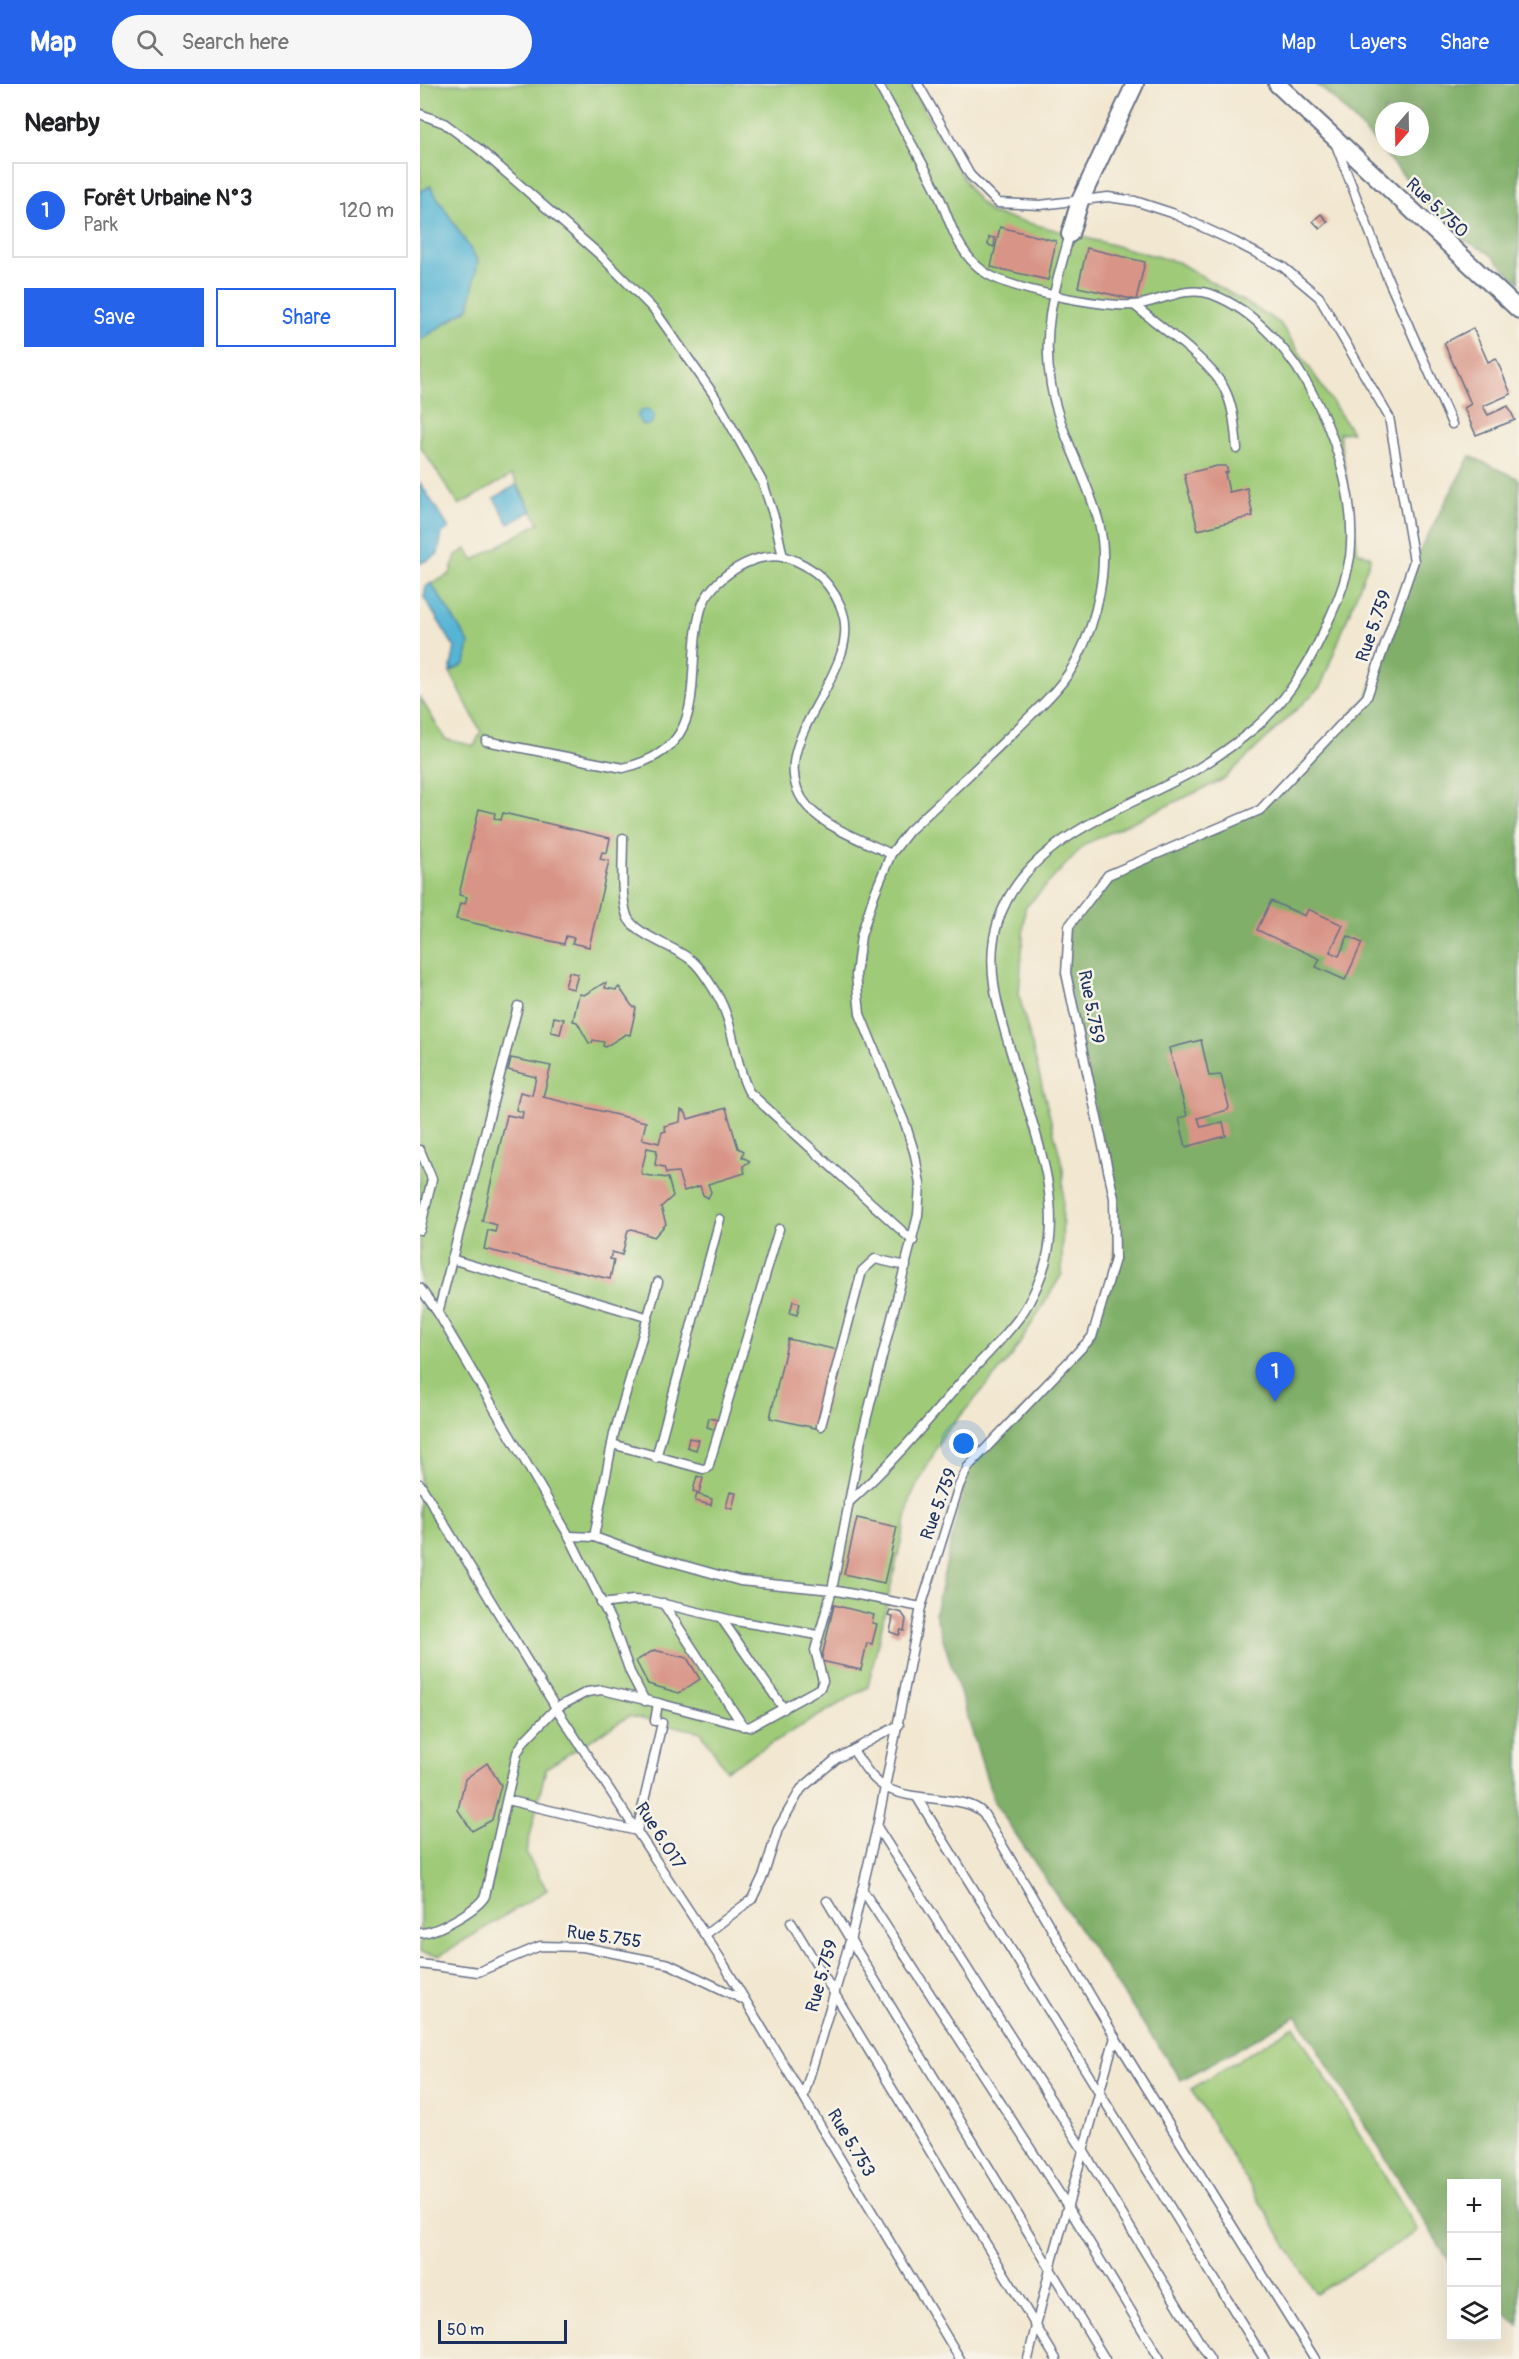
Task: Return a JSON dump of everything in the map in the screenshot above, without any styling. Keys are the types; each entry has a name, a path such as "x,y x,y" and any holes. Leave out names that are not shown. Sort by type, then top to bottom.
{"street":[{"path":"1070,234 1080,201 1135,84"},
{"name":"Rue 5.750","path":"1276,84 1519,310"}],"lane":[{"path":"848,1503 878,1477 1022,1314 1048,1252 1050,1219 1046,1169 994,995 992,951 997,923 1014,890 1041,857 1077,831 1196,770 1258,725 1295,685 1318,646 1338,602 1350,558 1350,525 1344,477 1328,423 1308,383 1283,347 1244,312 1209,293 1185,292 1134,305 1052,297 986,275 959,248 937,192 878,84"},
{"path":"918,84 970,175 998,203 1040,205 1080,201"},
{"path":"420,114 444,123 479,149 600,255 655,311 714,395 763,483 775,520 783,557"},
{"path":"1335,140 1388,279 1452,424"},
{"name":"Rue 5.759","path":"804,2095 850,1941 886,1788 921,1607 959,1486 968,1467 1092,1337 1115,1259 1114,1198 1066,973 1069,926 1108,875 1260,810 1367,697 1414,561 1389,417 1319,297 1283,267 1172,213 1135,201 1108,197 1080,201"},
{"path":"420,1933 433,1931 482,1901 519,1748 556,1708 587,1692 602,1690 743,1726 755,1726 822,1684 815,1659 818,1635 832,1590 861,1440 913,1241 920,1184 915,1155 906,1126 860,1014 856,975 861,936 891,854 909,831 1056,691 1077,660 1089,628 1100,587 1104,551 1098,521 1074,460 1051,387 1046,335 1052,297 1070,234"},
{"path":"1134,305 1212,371 1225,390 1232,412 1237,449"},
{"path":"486,741 623,768 642,763 658,755 674,740 692,703 698,620 707,595 723,578 740,566 762,558 783,557 813,570 836,595 847,619 847,638 842,657 796,749 794,774 801,794 807,806 820,817 891,854"},
{"path":"623,838 627,916 642,932 670,945 693,961 717,993 726,1013 743,1080 749,1092 913,1241"},
{"path":"438,1313 518,1006"},
{"path":"420,1150 432,1179 420,1230"},
{"path":"656,1458 720,1219"},
{"path":"612,1444 703,1470 712,1463 779,1229"},
{"path":"451,1258 646,1317"},
{"path":"821,1426 862,1271 875,1259 906,1266"},
{"path":"594,1537 612,1444 646,1317 658,1282"},
{"path":"420,1288 438,1313 569,1536 613,1625 630,1672 645,1701"},
{"name":"Rue 6.017","path":"420,1484 556,1708 711,1945"},
{"path":"569,1536 594,1537 633,1551 740,1581 832,1590 921,1607"},
{"path":"601,1604 633,1600 663,1603 721,1618 818,1635"},
{"path":"663,1603 743,1726"},
{"path":"721,1618 784,1708"},
{"path":"507,1800 637,1831 658,1722 658,1704"},
{"path":"705,1935 752,1899 764,1874 778,1829 801,1789 819,1771 899,1725"},
{"path":"853,1750 871,1775 886,1788 918,1799 968,1803 984,1814 1115,2037 1315,2359"},
{"path":"918,1799 1264,2359"},
{"path":"877,1827 1083,2150 1210,2359"},
{"path":"862,1889 1067,2205 1160,2359"},
{"path":"827,1901 1105,2359"},
{"path":"791,1922 1056,2359"},
{"name":"Rue 5.753","path":"711,1945 804,2095 960,2359"},
{"name":"Rue 5.755","path":"420,1964 478,1972 540,1946 583,1947 669,1964 744,2000"},
{"path":"1028,2359 1067,2205 1115,2037"}],"green space":[{"path":"420,84 909,84 972,193 990,213 1178,262 1280,323 1352,432 1339,433 1358,552 1371,557 1321,686 1224,779 1085,844 1025,908 1019,995 1063,1168 1062,1274 1012,1356 943,1436 911,1497 868,1687 726,1770 701,1732 629,1716 546,1768 526,1853 547,1890 439,1956 420,1952 420,697 445,739 474,746 481,732 450,672 455,648 424,597 426,587 450,574 456,555 466,549 474,560 539,523 512,475 459,505 420,446 420,340 469,308 431,186 420,192"},
{"path":"1316,84 1519,84 1519,282 1489,253 1454,235 1387,156 1429,156 1429,102 1375,102 1375,142 1333,98"},
{"path":"1470,456 1519,479 1519,2325 1501,2310 1501,2179 1447,2179 1447,2258 1297,2016 1181,2080 994,1802 935,1613 968,1467 1092,1337 1115,1259 1114,1198 1066,973 1069,926 1108,875 1260,810 1367,697 1414,561"},
{"path":"1294,2026 1418,2231 1316,2294 1191,2089"}],"water":[{"path":"430,186 478,261 469,308 420,340 420,192"},
{"path":"646,409 652,411 654,417 652,423 646,425 640,423 638,417 640,411"},
{"path":"420,483 449,528 442,533 438,554 420,564"},
{"path":"516,485 532,511 509,524 494,498"},
{"path":"431,583 469,643 465,664 450,672 455,648 424,597 426,587"}],"building":[{"path":"1321,214 1328,222 1320,229 1313,221"},
{"path":"1000,227 1056,241 1048,280 991,267"},
{"path":"989,237 995,238 994,247 988,245"},
{"path":"1087,248 1145,262 1136,300 1078,287"},
{"path":"1473,328 1488,362 1496,358 1511,394 1483,406 1488,415 1508,406 1515,420 1476,435 1464,408 1471,404 1444,343"},
{"path":"1226,466 1229,492 1247,488 1253,516 1198,530 1184,474"},
{"path":"479,809 495,813 494,818 501,820 503,813 610,838 607,853 602,852 600,859 609,861 589,947 572,943 574,938 566,936 564,944 456,919 460,903 465,904 467,897 459,895"},
{"path":"1271,901 1305,916 1308,909 1343,925 1330,952 1339,956 1348,936 1362,943 1345,980 1316,967 1320,959 1257,930"},
{"path":"569,972 578,974 574,989 565,987"},
{"path":"606,983 605,988 616,990 619,987 632,1006 636,1008 630,1035 626,1034 605,1047 604,1042 593,1040 589,1043 577,1022 573,1021 579,994 584,995"},
{"path":"554,1017 564,1019 560,1034 551,1032"},
{"path":"1201,1040 1209,1076 1221,1075 1229,1107 1228,1110 1198,1118 1201,1127 1223,1122 1226,1136 1186,1147 1179,1118 1187,1116 1169,1048"},
{"path":"511,1058 551,1066 543,1097 646,1122 642,1139 659,1143 662,1132 666,1131 664,1126 680,1122 681,1110 686,1113 688,1119 726,1108 738,1148 744,1151 742,1157 750,1161 743,1166 745,1173 708,1184 711,1192 708,1198 703,1195 700,1186 684,1191 678,1172 666,1173 664,1167 655,1165 657,1150 647,1148 641,1172 644,1175 668,1178 673,1196 661,1207 666,1224 654,1237 632,1229 628,1230 622,1255 612,1252 610,1259 614,1260 610,1279 484,1249 488,1230 495,1232 497,1225 482,1221 507,1115 522,1118 523,1112 516,1110 520,1092 532,1095 536,1077 508,1070"},
{"path":"793,1301 800,1303 797,1315 790,1313"},
{"path":"788,1339 838,1350 820,1429 770,1418"},
{"path":"709,1418 723,1421 720,1431 707,1427"},
{"path":"689,1438 699,1440 696,1450 687,1447"},
{"path":"697,1476 703,1478 699,1493 693,1491"},
{"path":"730,1492 736,1493 732,1509 726,1507"},
{"path":"697,1494 712,1499 711,1505 695,1501"},
{"path":"857,1518 897,1527 884,1583 844,1574"},
{"path":"834,1605 874,1615 872,1623 877,1624 872,1644 867,1643 861,1670 821,1661"},
{"path":"890,1610 902,1613 906,1619 904,1631 901,1630 899,1635 890,1632 893,1617 888,1616"},
{"path":"654,1650 687,1658 700,1679 679,1693 648,1684 636,1661"},
{"path":"487,1763 501,1785 492,1820 472,1831 458,1810 465,1779"}],"place":[{"name":"Forêt Urbaine N°3","path":"1275,1402"}]}
